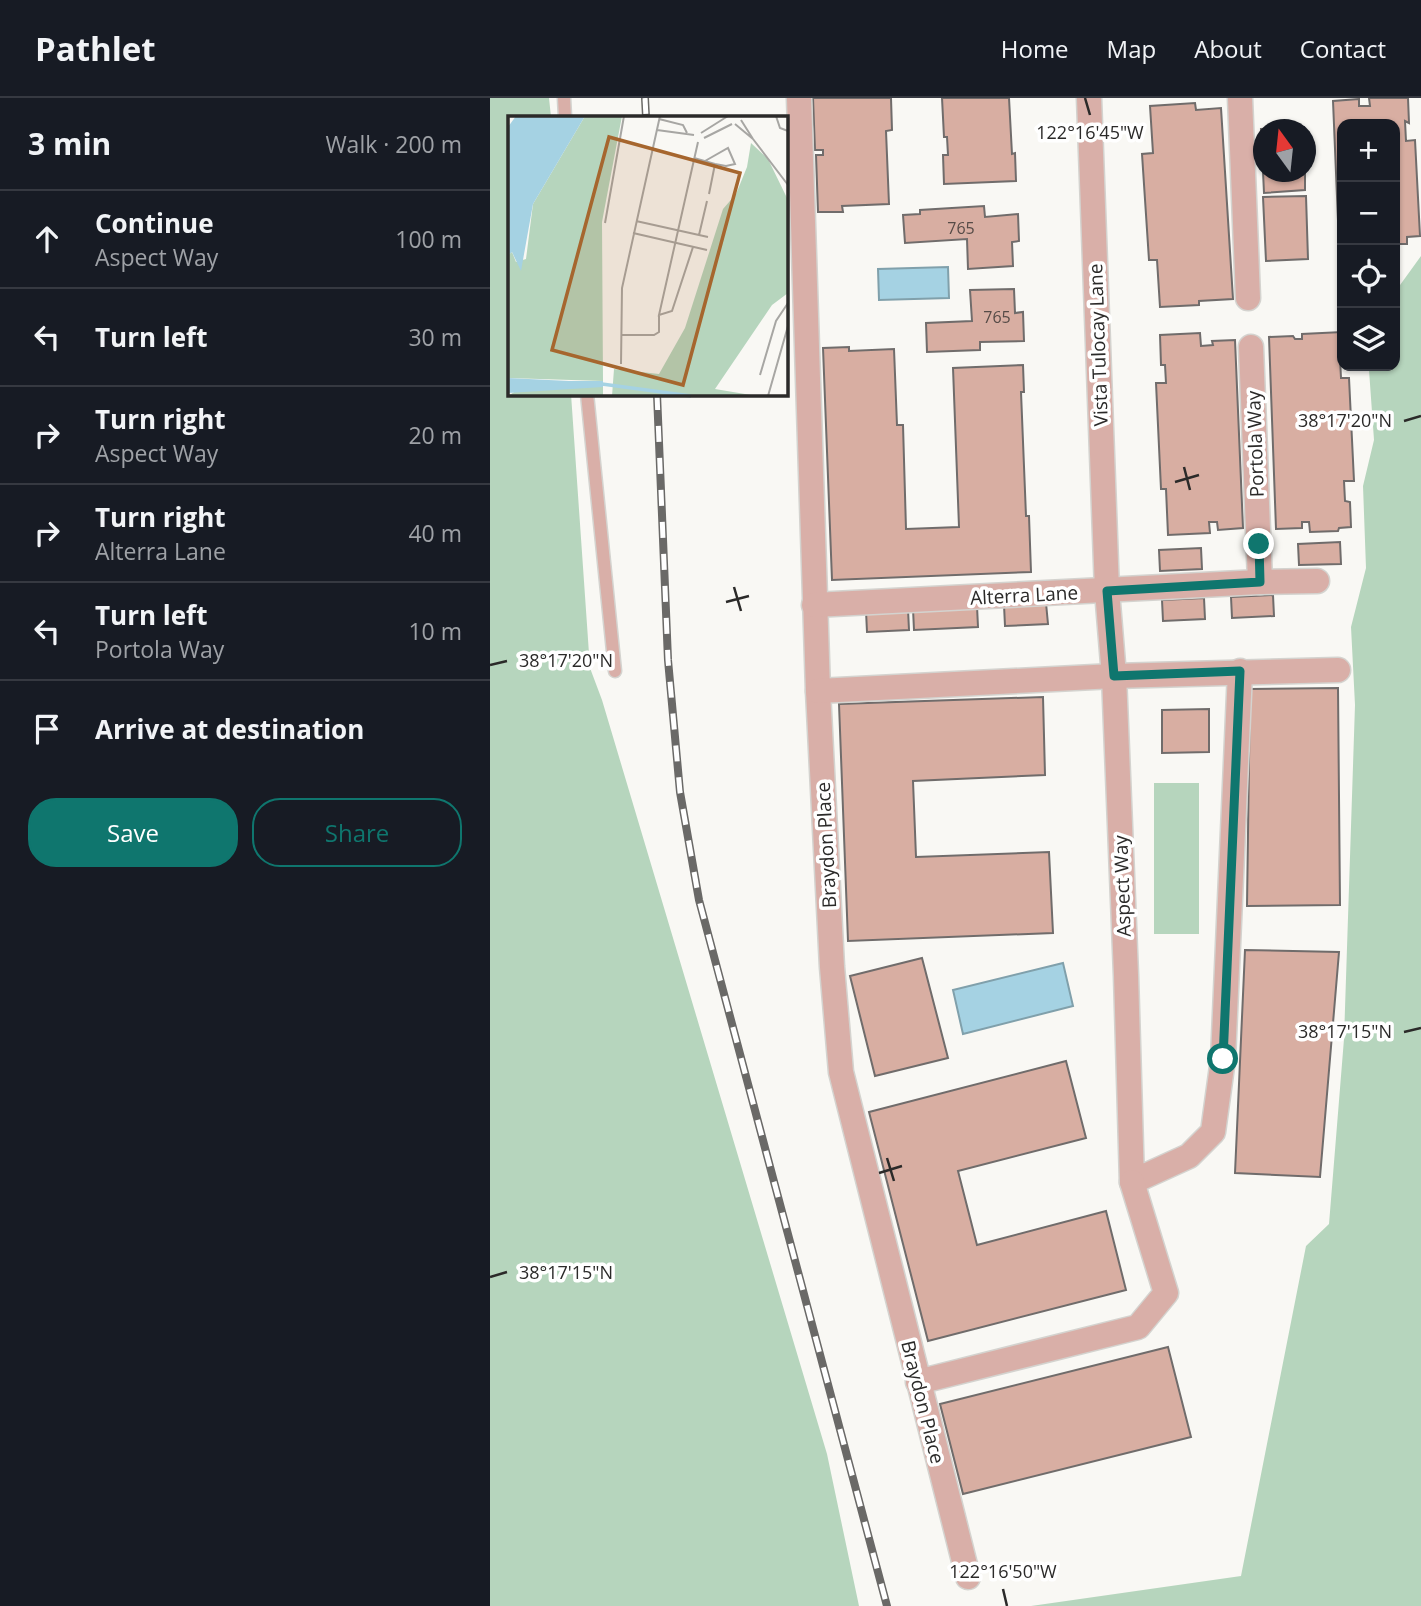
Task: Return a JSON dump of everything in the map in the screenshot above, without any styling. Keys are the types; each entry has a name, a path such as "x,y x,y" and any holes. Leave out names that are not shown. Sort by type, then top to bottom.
{"street":[{"name":"Braydon Place","path":"799,98 814,605 832,967 841,1072 968,1577"},
{"name":"Vista Tulocay Lane","path":"1089,98 1107,591"},
{"path":"1240,98 1248,298"},
{"name":"Portola Way","path":"1251,347 1260,582"},
{"name":"Alterra Lane","path":"814,605 1317,581"},
{"name":"Aspect Way","path":"918,1382 1138,1327 1166,1293 1132,1182 1114,676 1107,591"},
{"path":"818,691 1114,676 1338,670"},
{"path":"1132,1182 1189,1156 1213,1132 1223,1059 1240,671"}],"lane":[{"path":"564,98 565,116"},
{"path":"587,396 615,671"}],"green space":[{"path":"490,98 549,98 551,116 508,116 508,396 571,396 590,668 602,700 827,1454 859,1606 490,1606"},
{"path":"1421,256 1421,1606 1031,1606 1241,1576 1306,1246 1329,1224 1344,1039 1355,705 1351,627 1366,568 1363,486 1374,440 1369,371 1400,371 1400,285"},
{"path":"1154,783 1199,783 1199,934 1154,934"}],"water":[{"path":"948,267 949,298 879,300 878,269"},
{"path":"1063,963 1073,1006 963,1034 953,990"}],"building":[{"path":"813,98 891,98 892,130 886,131 889,204 842,206 843,212 818,212 816,155 823,155 823,150 815,150"},
{"path":"942,98 1009,98 1016,181 944,184 943,155 948,155"},
{"path":"1369,98 1408,98 1409,123 1405,121 1406,141 1415,140 1420,236 1407,237 1407,244 1400,244 1400,119 1337,119 1337,196 1333,101 1359,99 1359,106 1370,106"},
{"path":"1195,103 1196,110 1221,108 1233,299 1199,301 1199,305 1160,307 1157,260 1149,260 1142,154 1153,153 1150,106"},
{"path":"1263,182 1305,182 1305,190 1264,193"},
{"path":"1306,196 1308,259 1266,261 1263,197"},
{"path":"984,206 985,217 1018,214 1019,241 1012,242 1013,266 968,269 967,239 905,243 903,215 920,214 920,210"},
{"path":"1014,289 1015,313 1023,312 1024,341 980,342 980,350 927,352 926,323 972,321 970,290"},
{"path":"1337,332 1337,371 1341,371 1341,378 1349,378 1354,481 1344,481 1345,501 1350,502 1351,527 1339,528 1338,531 1310,532 1309,522 1302,522 1302,528 1276,529 1269,337 1293,336 1295,339 1302,339 1302,334"},
{"path":"1200,333 1201,346 1213,345 1212,341 1235,340 1243,528 1218,530 1217,522 1209,522 1210,533 1168,535 1166,489 1161,489 1156,383 1166,383 1165,365 1161,365 1160,335"},
{"path":"849,347 849,351 894,349 897,425 903,425 906,529 959,527 953,368 1023,365 1024,392 1021,392 1031,572 832,580 823,348"},
{"path":"1340,542 1341,564 1299,565 1298,544"},
{"path":"1201,548 1202,569 1160,571 1159,550"},
{"path":"1273,595 1274,616 1232,618 1231,597"},
{"path":"1204,598 1205,619 1163,621 1162,600"},
{"path":"1046,603 1048,624 1005,626 1004,605"},
{"path":"977,606 978,627 914,630 913,609"},
{"path":"908,609 909,630 867,632 866,611"},
{"path":"1338,688 1340,905 1247,906 1250,689"},
{"path":"1043,697 1045,775 913,781 916,857 1049,852 1053,933 848,941 839,704"},
{"path":"1209,709 1209,752 1162,753 1162,710"},
{"path":"1245,950 1339,952 1320,1177 1235,1173"},
{"path":"922,958 948,1058 875,1076 850,976"},
{"path":"1066,1061 1086,1138 958,1171 977,1245 1106,1211 1126,1290 928,1341 869,1112"},
{"path":"1168,1347 1191,1437 963,1494 940,1404"}],"railway":[{"path":"645,98 646,116"},
{"path":"657,396 668,660 680,792 699,900 887,1606"}],"route":[{"path":"1223,1059 1240,671 1114,676 1107,591 1260,582 1259,544"}]}
